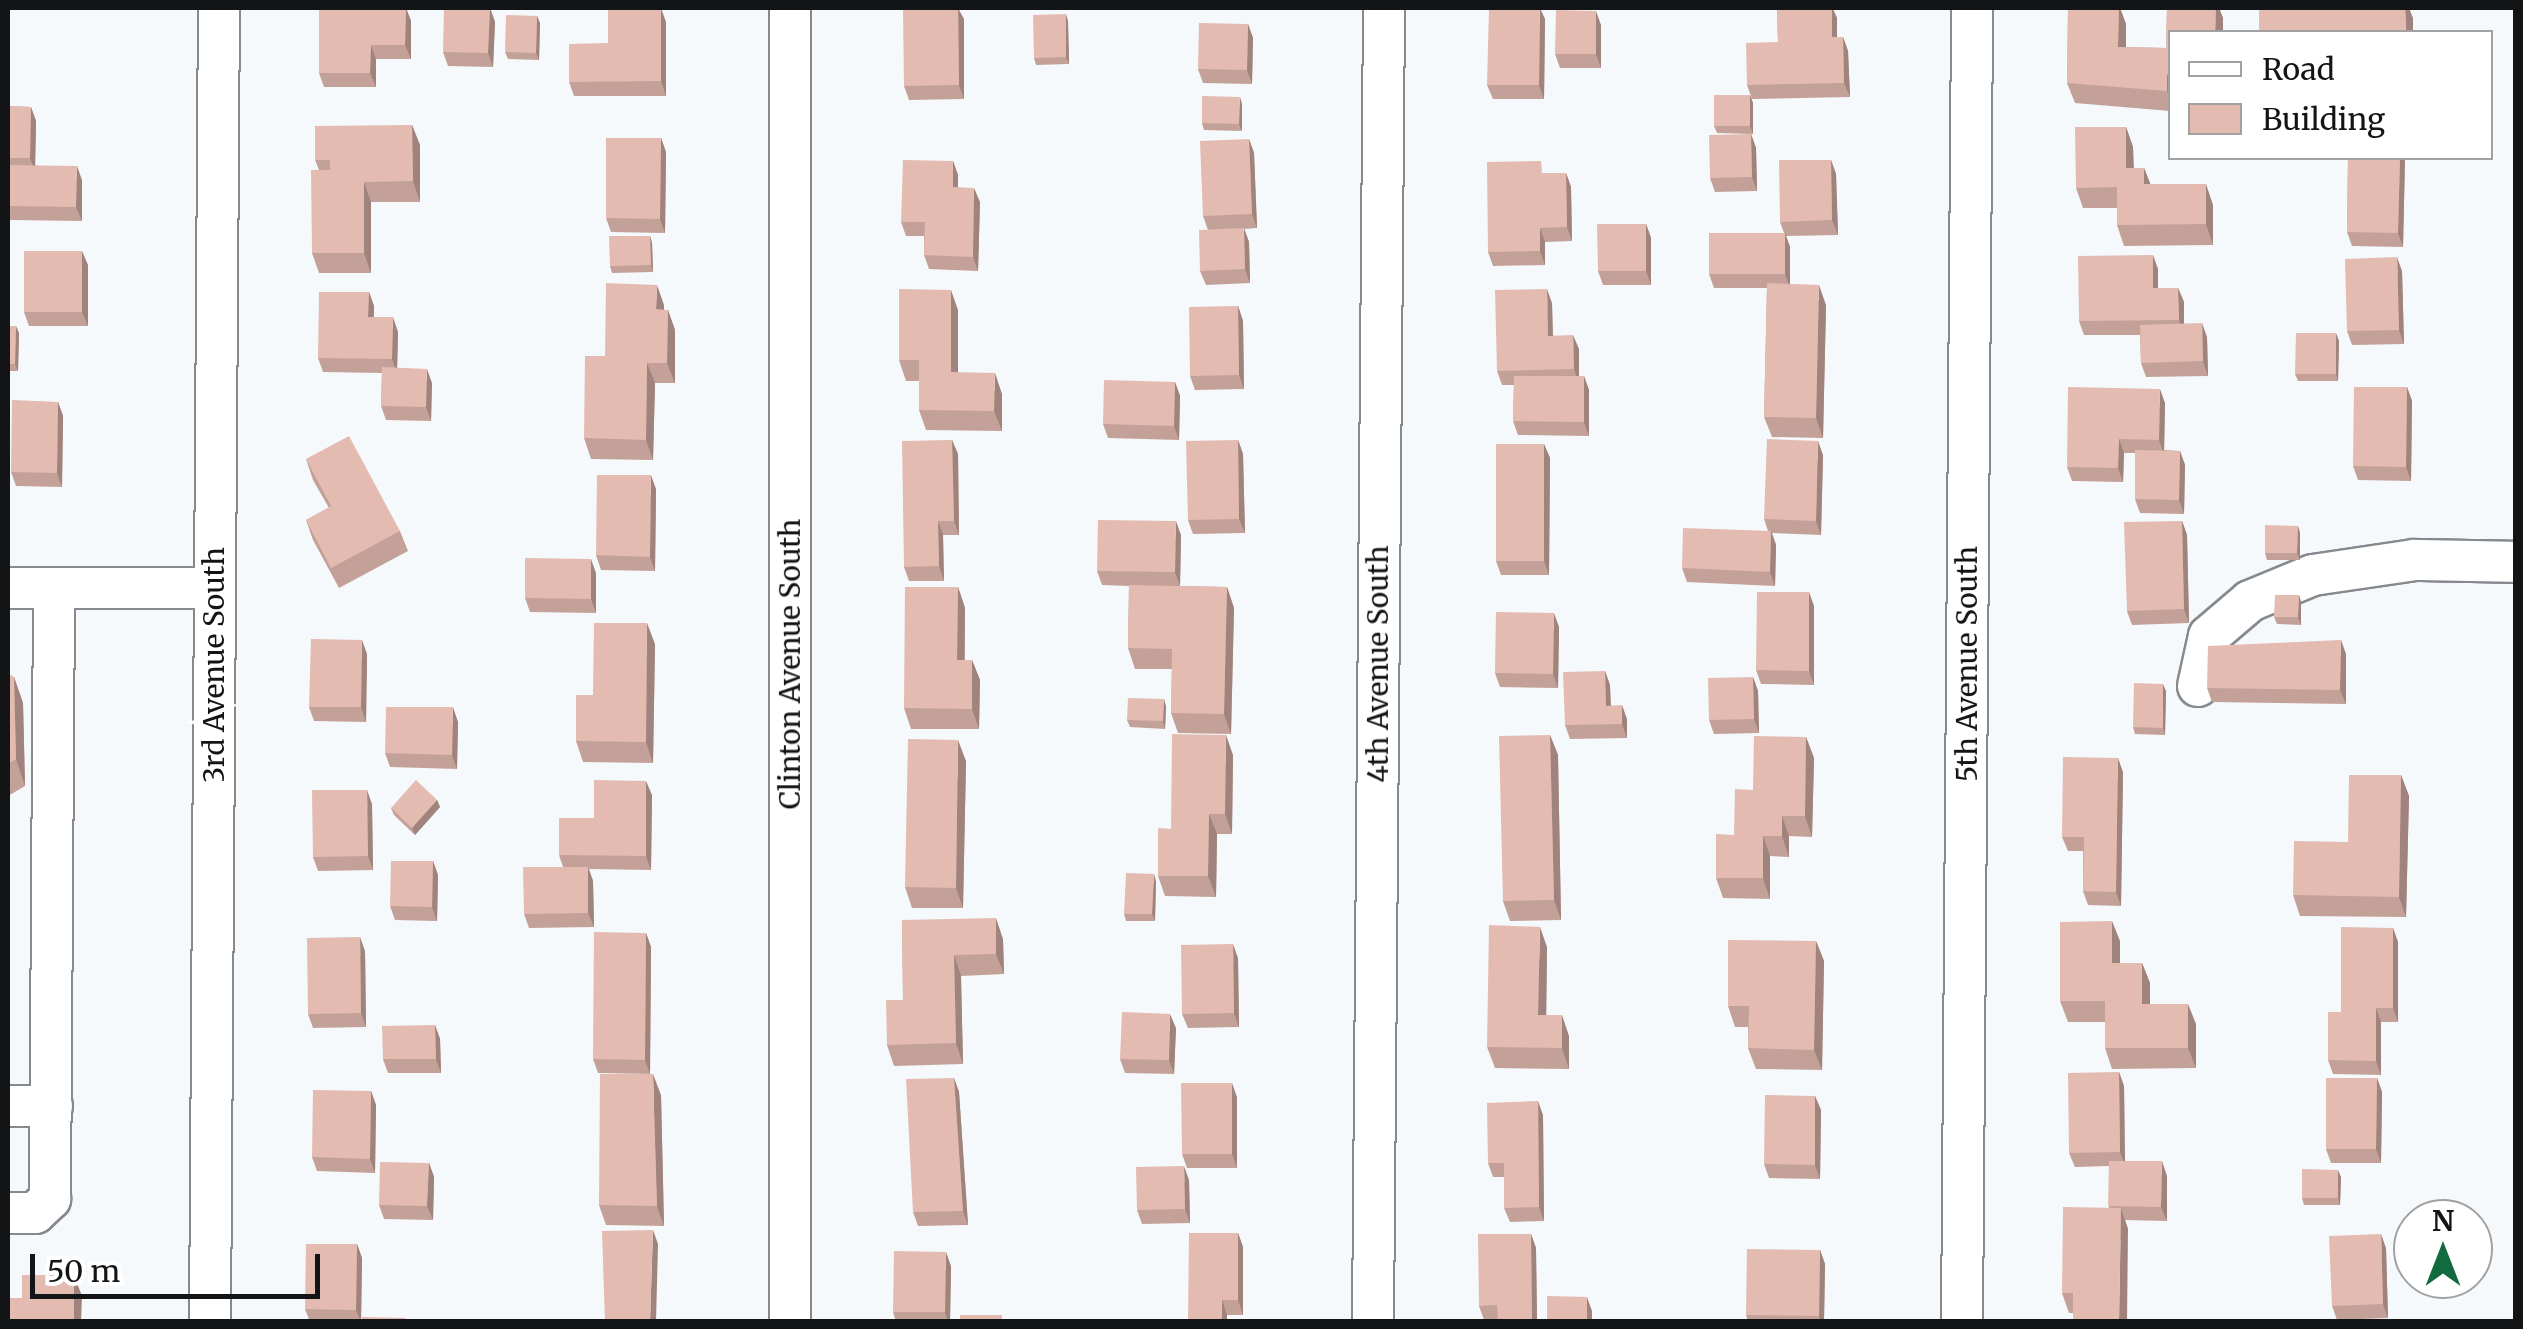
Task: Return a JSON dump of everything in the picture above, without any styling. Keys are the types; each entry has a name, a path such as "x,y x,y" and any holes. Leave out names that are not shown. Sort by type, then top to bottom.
{"street":[{"name":"3rd Avenue South","path":"210,1322 218,8"},
{"name":"Clinton Avenue South","path":"790,8 790,1322"},
{"name":"4th Avenue South","path":"1373,1322 1384,8"},
{"name":"5th Avenue South","path":"1962,1322 1972,8"},
{"path":"2198,686 2209,636 2250,601 2313,575 2414,560 2516,562"},
{"path":"8,588 215,588"},
{"path":"8,1213 35,1213 50,1200 54,588"},
{"path":"8,1106 52,1106"}],"building":[{"path":"319,8 406,8 405,45 371,45 370,73 319,73"},
{"path":"444,8 490,8 488,53 443,52"},
{"path":"608,8 661,8 661,81 569,82 569,44 608,43"},
{"path":"903,8 958,8 959,85 904,86"},
{"path":"1489,8 1540,8 1539,85 1487,85"},
{"path":"1777,8 1832,8 1832,37 1843,37 1844,83 1747,85 1746,43 1778,42"},
{"path":"2068,8 2119,8 2118,47 2166,48 2167,8 2216,8 2215,30 2168,30 2167,91 2067,83"},
{"path":"2259,8 2405,8 2406,30 2259,30"},
{"path":"1556,10 1596,11 1596,54 1555,54"},
{"path":"1066,14 1066,57 1034,58 1033,15"},
{"path":"506,15 537,16 536,53 505,52"},
{"path":"1199,23 1248,24 1247,70 1198,69"},
{"path":"1714,95 1750,95 1750,126 1714,126"},
{"path":"1202,96 1240,97 1239,124 1202,123"},
{"path":"8,106 31,107 30,158 8,158"},
{"path":"412,125 413,181 364,182 364,253 312,253 311,170 330,170 330,160 315,160 315,126"},
{"path":"2075,127 2126,127 2126,168 2144,168 2144,184 2206,184 2206,224 2117,225 2117,187 2076,188"},
{"path":"1751,134 1752,177 1710,178 1709,135"},
{"path":"606,138 661,138 660,219 606,218"},
{"path":"1249,139 1252,214 1203,216 1200,141"},
{"path":"903,160 953,161 953,187 974,188 973,257 924,255 925,222 901,222"},
{"path":"1779,160 1831,160 1832,220 1780,222"},
{"path":"2348,160 2400,160 2398,233 2347,232"},
{"path":"1541,161 1542,173 1566,173 1567,227 1540,228 1540,251 1488,252 1487,162"},
{"path":"8,165 77,166 76,207 8,206"},
{"path":"1597,224 1646,224 1646,271 1598,271"},
{"path":"1244,228 1245,269 1200,271 1199,230"},
{"path":"1709,233 1785,233 1785,274 1709,274"},
{"path":"609,236 650,236 651,265 610,266"},
{"path":"24,251 82,251 82,312 24,312"},
{"path":"2153,255 2153,288 2178,288 2179,320 2079,321 2078,256"},
{"path":"2397,257 2399,330 2347,331 2345,259"},
{"path":"606,283 657,285 656,309 668,310 667,363 647,363 646,440 584,438 585,356 605,356"},
{"path":"1767,283 1819,285 1816,418 1764,417"},
{"path":"899,289 951,290 951,372 995,373 994,411 919,410 919,360 899,360"},
{"path":"1547,289 1548,336 1573,335 1574,369 1497,371 1495,290"},
{"path":"319,292 369,292 368,317 393,317 392,359 318,358"},
{"path":"1238,306 1239,375 1190,376 1189,307"},
{"path":"2202,323 2203,361 2141,363 2140,325"},
{"path":"8,326 16,326 15,364 8,364"},
{"path":"2296,333 2336,333 2336,374 2295,374"},
{"path":"382,367 427,369 426,407 381,406"},
{"path":"1514,376 1584,376 1584,422 1513,421"},
{"path":"1104,380 1175,382 1174,426 1103,424"},
{"path":"2068,387 2160,389 2159,440 2119,439 2118,468 2067,467"},
{"path":"2354,387 2407,387 2406,467 2353,466"},
{"path":"12,400 58,402 57,473 11,472"},
{"path":"349,436 400,531 331,568 306,520 331,506 306,459"},
{"path":"1767,439 1818,441 1816,521 1764,519"},
{"path":"952,440 954,521 938,521 939,566 904,567 902,441"},
{"path":"1238,440 1239,519 1188,520 1186,441"},
{"path":"1496,444 1544,444 1544,561 1496,561"},
{"path":"2135,450 2180,451 2179,500 2135,499"},
{"path":"597,475 651,475 650,557 596,555"},
{"path":"1098,520 1176,521 1175,572 1097,571"},
{"path":"2182,521 2184,609 2127,611 2124,522"},
{"path":"2265,525 2298,526 2297,553 2265,553"},
{"path":"1683,528 1771,531 1770,572 1682,568"},
{"path":"525,558 591,559 591,599 525,598"},
{"path":"1129,585 1227,587 1224,714 1171,713 1172,649 1128,648"},
{"path":"905,587 958,587 957,660 972,660 972,709 904,708"},
{"path":"1757,592 1809,592 1809,671 1756,670"},
{"path":"2275,595 2299,595 2298,617 2274,617"},
{"path":"1496,612 1554,613 1553,674 1495,673"},
{"path":"594,623 647,623 646,742 576,741 576,695 593,695"},
{"path":"311,639 362,640 361,707 309,707"},
{"path":"2341,640 2340,690 2207,688 2208,646"},
{"path":"1605,671 1606,706 1622,705 1622,724 1565,725 1563,672"},
{"path":"8,674 14,677 16,759 8,764"},
{"path":"1753,677 1754,719 1709,720 1708,678"},
{"path":"2134,683 2163,684 2163,728 2133,727"},
{"path":"1128,698 1164,699 1163,721 1127,720"},
{"path":"386,707 453,707 452,755 385,753"},
{"path":"1172,734 1226,735 1225,814 1209,814 1208,876 1158,876 1158,828 1171,829"},
{"path":"1550,735 1554,900 1503,901 1499,736"},
{"path":"1754,736 1806,737 1805,816 1782,816 1782,836 1763,836 1763,878 1716,878 1716,834 1734,835 1735,789 1753,790"},
{"path":"908,739 958,740 956,888 905,887"},
{"path":"2063,757 2118,758 2116,892 2083,891 2084,837 2062,837"},
{"path":"2349,775 2401,775 2399,897 2293,895 2294,841 2348,842"},
{"path":"416,780 437,800 412,828 391,808"},
{"path":"594,780 646,781 646,856 559,855 559,818 594,818"},
{"path":"312,790 367,790 368,856 313,857"},
{"path":"391,861 433,861 432,907 390,906"},
{"path":"523,867 588,867 588,913 524,914"},
{"path":"1126,873 1154,874 1152,914 1124,914"},
{"path":"996,918 996,954 954,955 956,1043 887,1045 886,1000 903,1000 902,920"},
{"path":"2112,921 2112,963 2142,963 2142,1004 2188,1004 2188,1048 2105,1048 2105,1001 2060,1001 2060,922"},
{"path":"1489,925 1540,927 1538,1015 1562,1015 1562,1048 1487,1047"},
{"path":"2341,927 2393,928 2393,1008 2376,1008 2376,1061 2328,1060 2328,1012 2341,1012"},
{"path":"594,932 646,933 645,1060 593,1059"},
{"path":"360,937 361,1013 308,1014 307,938"},
{"path":"1728,940 1816,941 1814,1050 1748,1048 1749,1006 1728,1006"},
{"path":"1233,944 1234,1013 1182,1014 1181,945"},
{"path":"1122,1012 1170,1014 1169,1060 1120,1059"},
{"path":"435,1025 436,1059 383,1059 382,1026"},
{"path":"2119,1072 2120,1152 2069,1153 2068,1073"},
{"path":"600,1074 653,1074 657,1206 599,1205"},
{"path":"954,1078 963,1211 913,1212 906,1079"},
{"path":"2326,1078 2377,1078 2376,1149 2326,1149"},
{"path":"1181,1083 1232,1083 1232,1154 1182,1154"},
{"path":"313,1090 371,1091 370,1159 312,1157"},
{"path":"1765,1095 1815,1096 1815,1165 1764,1164"},
{"path":"1538,1101 1539,1207 1504,1208 1504,1163 1488,1163 1487,1103"},
{"path":"2109,1161 2162,1161 2161,1207 2108,1206"},
{"path":"380,1162 429,1163 427,1206 379,1205"},
{"path":"1184,1166 1185,1209 1137,1210 1136,1167"},
{"path":"2302,1169 2338,1170 2338,1198 2302,1198"},
{"path":"2063,1207 2121,1208 2119,1322 2073,1322 2073,1293 2062,1293"},
{"path":"653,1230 650,1322 605,1322 602,1231"},
{"path":"1189,1233 1238,1233 1238,1300 1222,1300 1222,1321 1238,1322 1188,1322"},
{"path":"1478,1234 1531,1234 1532,1322 1498,1322 1497,1305 1479,1306"},
{"path":"2381,1234 2383,1304 2332,1306 2329,1236"},
{"path":"306,1244 357,1244 356,1310 305,1309"},
{"path":"1747,1249 1820,1250 1819,1316 1746,1315"},
{"path":"894,1251 946,1252 945,1312 893,1312"},
{"path":"22,1275 74,1275 74,1322 8,1322 8,1298 22,1298"},
{"path":"1547,1296 1587,1297 1587,1322 1547,1322"},
{"path":"960,1315 1002,1315 1002,1322 960,1322"},
{"path":"362,1317 406,1318 406,1322 362,1322"}]}
